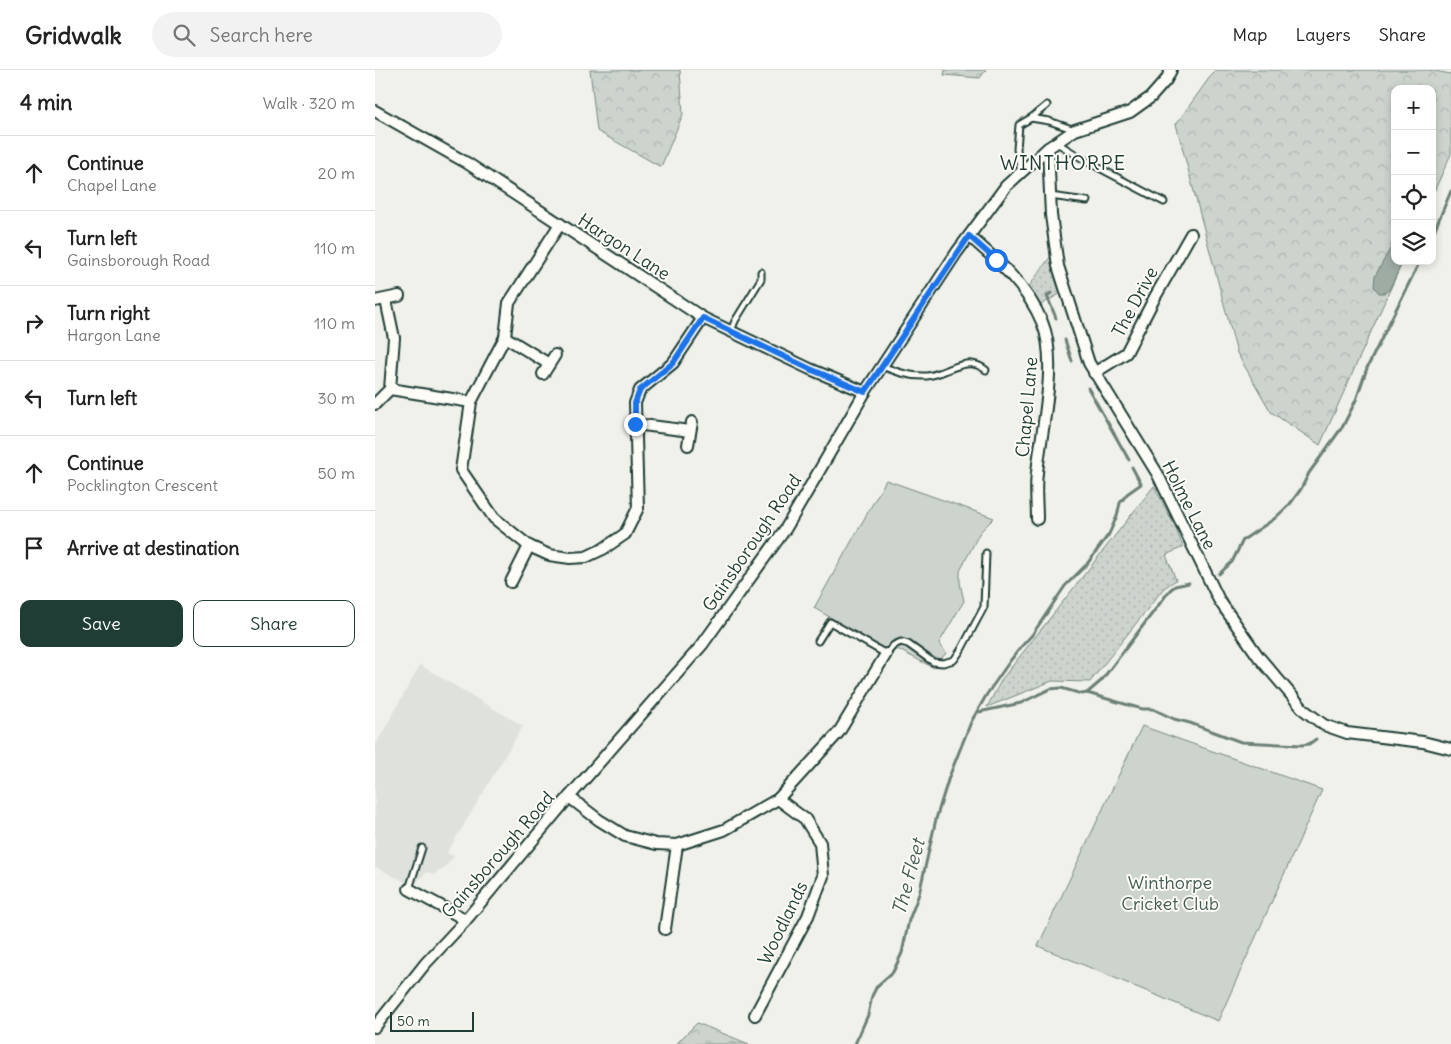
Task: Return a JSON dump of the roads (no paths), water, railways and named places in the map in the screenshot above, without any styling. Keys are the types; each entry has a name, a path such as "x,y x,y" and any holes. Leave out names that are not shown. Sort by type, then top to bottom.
{"street":[{"name":"Gainsborough Road","path":"375,1027 425,964 465,921 569,797 702,645 786,528 865,392 969,236 1005,186 1052,145 1075,130 1130,112 1151,97 1166,80 1171,70"},
{"name":"Hargon Lane","path":"375,111 467,163 703,318 810,369 865,392"},
{"name":"Holme Lane","path":"1052,145 1050,196 1058,266 1089,363 1157,473 1219,600 1258,656 1304,710 1324,725 1347,733 1423,742 1451,750"},
{"path":"560,224 509,303 505,337 471,402 461,470 494,518 529,546 549,555 570,558 586,557 603,549 625,534 638,508 635,403 640,390 673,363 703,318"},
{"name":"The Drive","path":"1094,373 1126,353 1191,234"},
{"name":"Chapel Lane","path":"969,236 1001,265 1020,286 1035,308 1047,336 1050,358 1049,377 1036,476 1037,519"},
{"path":"375,301 399,296"},
{"path":"375,404 390,389 394,338 386,300"},
{"path":"505,337 552,359 543,374"},
{"path":"390,389 471,402"},
{"path":"635,424 691,427 688,445"},
{"path":"511,582 529,546"},
{"path":"569,797 599,820 625,836 656,844 677,845 724,830 778,799 839,732 886,654"},
{"name":"Woodlands","path":"755,1015 808,916 823,876 820,844 805,819 778,799"},
{"path":"665,929 677,845"},
{"path":"409,889 465,921"}],"lane":[{"path":"1021,172 1017,149 1019,125 1047,105"},
{"path":"1031,118 1049,121 1075,130"},
{"path":"1052,145 1164,202"},
{"path":"1050,196 1087,201"},
{"path":"731,332 735,321 761,279 761,272"},
{"path":"882,366 902,374 921,376 935,374 959,365 976,365 986,370"},
{"path":"818,641 830,622 886,654 894,645 901,642 908,644 933,662 943,663 954,660 984,608 986,553"},
{"path":"409,889 422,848"}],"waterway":[{"path":"1436,227 1451,191"},
{"path":"1219,574 1232,562 1243,540 1274,519 1290,504 1301,489 1309,473 1343,426 1356,400 1367,368 1418,265"},
{"path":"1051,293 1047,296 1056,318"},
{"path":"1065,340 1072,361"},
{"path":"1088,388 1129,460"},
{"name":"The Fleet","path":"855,1044 868,1015 872,996 877,986 893,972 902,953 909,920 919,894 936,819 949,777 971,722 987,694 1010,661 1032,635 1065,586 1087,564 1109,534 1117,516 1120,503 1127,494 1141,484 1132,467"},
{"path":"979,712 1021,703 1050,689 1061,688 1082,694 1087,693 1101,681 1170,590 1175,586 1189,583"},
{"path":"1087,693 1142,709 1153,709 1174,719 1241,742 1302,745 1309,744 1316,739"}],"district":[{"name":"WINTHORPE","path":"1063,163"}],"park label":[{"name":"Winthorpe Cricket Club","path":"1170,893"}]}
